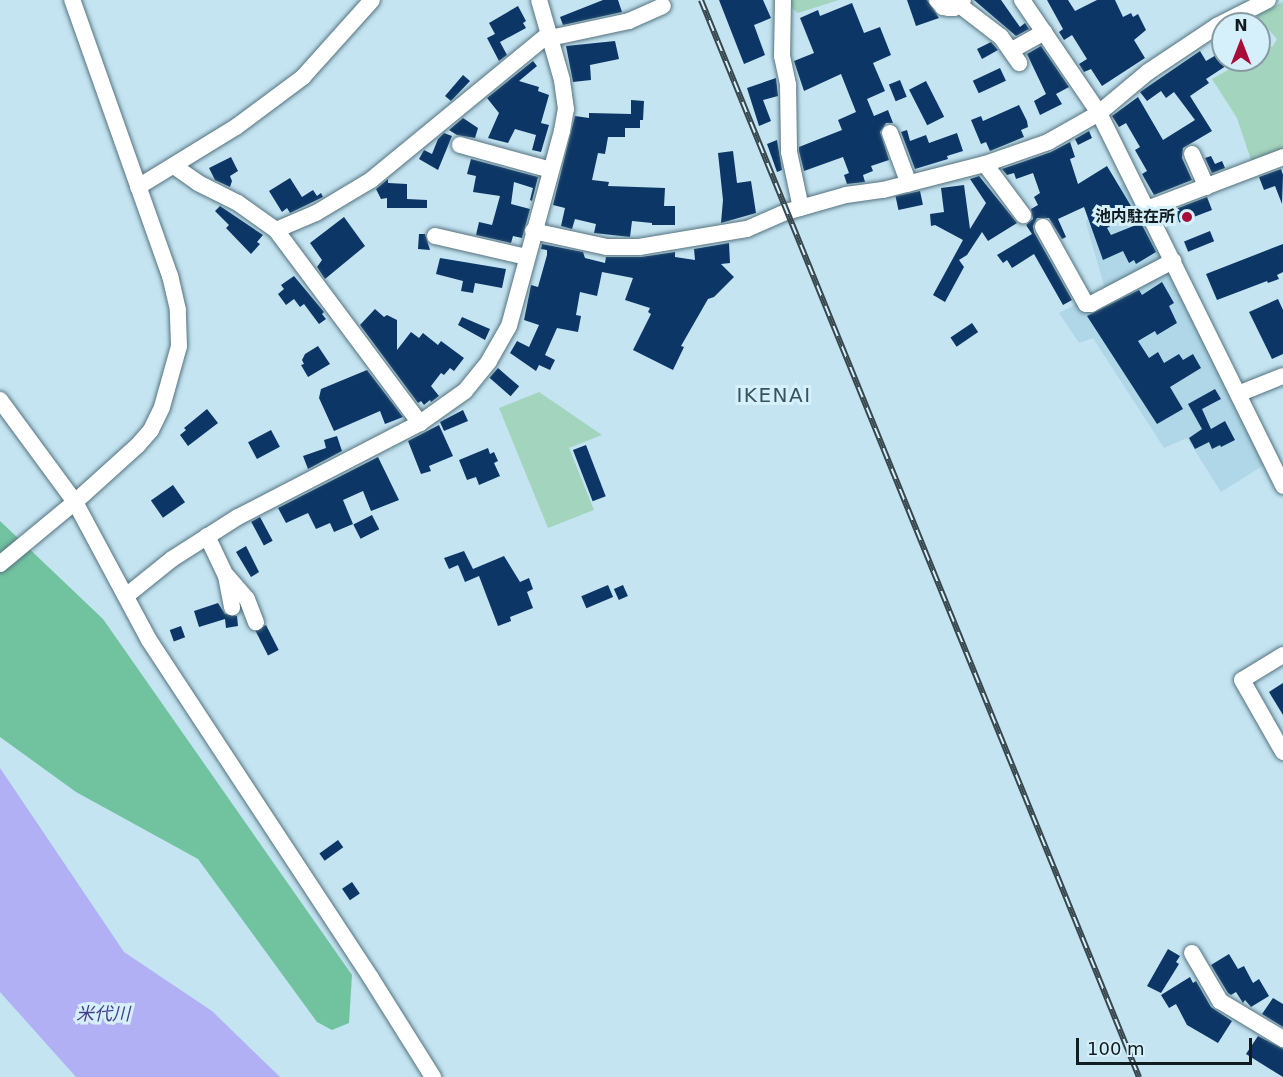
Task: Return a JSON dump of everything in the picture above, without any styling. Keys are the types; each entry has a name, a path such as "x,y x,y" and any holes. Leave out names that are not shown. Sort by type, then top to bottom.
{"street":[{"path":"0,564 122,461 151,430 174,373 179,346 178,310 170,276 72,0"},
{"path":"138,187 236,127 303,77 372,0"},
{"path":"126,596 172,559 238,517 420,423 465,391 489,360 509,326 566,109 562,80 538,0"},
{"path":"783,0 782,56 788,85 789,152 801,208"},
{"path":"937,0 943,8 954,8 961,2 1001,37 1016,56 1044,32"},
{"path":"1022,0 1099,113 1283,486"},
{"path":"533,231 607,247 639,247 747,229 801,208 846,195 909,184 986,164 1048,142 1099,113 1148,72 1217,26 1268,0"},
{"path":"276,230 316,213 371,180 549,36 629,21 663,6"},
{"path":"890,133 909,184"},
{"path":"460,145 551,170"},
{"path":"1192,154 1207,187"},
{"path":"1147,209 1283,157"},
{"path":"986,164 1023,215"},
{"path":"174,166 198,183 238,203 276,230 420,423"},
{"path":"1043,227 1086,304 1091,304 1173,261"},
{"path":"435,236 527,256"},
{"path":"1238,394 1283,376"},
{"path":"0,400 126,596 149,640 371,978 433,1077"},
{"path":"207,536 226,576 232,607"},
{"path":"226,576 247,599 256,622"},
{"path":"1283,655 1242,680 1283,752"},
{"path":"1192,953 1220,1001 1283,1040"}],"shaded area":[{"path":"1125,183 1264,465 1221,492 1187,438 1164,448 1093,338 1079,343 1059,313 1105,289 1086,223 1092,202"}],"green space":[{"path":"790,0 839,0 798,13 793,9"},
{"path":"1283,2 1283,152 1252,163 1237,118 1212,79 1225,72 1271,72 1271,47 1277,39 1271,32 1271,12 1264,12"},
{"path":"539,392 602,435 569,448 594,510 548,528 499,408"},
{"path":"0,521 103,619 352,975 349,1023 332,1030 317,1022 198,859 76,792 0,737"}],"water":[{"name":"米代川","path":"0,768 124,952 212,1011 280,1077 76,1077 0,992"}],"building":[{"path":"603,0 618,0 622,12 563,25 560,17"},
{"path":"719,0 763,0 771,18 754,25 765,55 744,64"},
{"path":"907,0 927,0 939,18 916,26"},
{"path":"974,0 1001,0 1020,27 1025,23 1029,29 1016,36"},
{"path":"1047,0 1068,0 1075,11 1097,0 1115,0 1123,17 1131,13 1133,17 1138,14 1146,30 1134,40 1145,58 1102,86 1091,69 1084,72 1079,64 1087,59 1072,35 1064,40 1059,32 1063,29"},
{"path":"852,3 864,33 880,27 891,55 873,63 885,91 867,99 874,116 888,110 893,123 886,123 880,132 889,160 871,166 873,171 863,175 865,182 847,184 844,175 849,173 843,157 804,171 799,151 799,147 842,130 838,120 856,112 841,74 804,91 794,61 814,53 800,18 818,10 820,16"},
{"path":"518,6 526,21 523,23 526,28 500,42 507,55 499,61 487,38 495,34 489,23"},
{"path":"615,41 619,59 590,65 591,80 573,82 566,46"},
{"path":"991,42 998,50 982,59 977,49"},
{"path":"1041,46 1069,87 1056,94 1062,104 1040,115 1034,101 1046,94 1027,54"},
{"path":"1200,51 1206,61 1211,58 1211,72 1217,72 1206,79 1209,83 1190,96 1212,131 1183,148 1182,158 1192,180 1154,195 1142,174 1147,171 1135,150 1140,147 1126,123 1119,127 1112,116 1138,97 1163,140 1195,120 1174,92 1166,98 1161,91 1147,101 1140,92"},
{"path":"533,61 537,66 519,81 539,87 538,91 549,95 541,123 549,125 541,152 532,150 536,135 515,129 508,143 488,138 499,113 487,98"},
{"path":"1000,68 1006,81 979,93 973,81"},
{"path":"463,75 470,81 451,101 445,96"},
{"path":"776,78 778,96 763,100 771,121 759,126 747,88"},
{"path":"900,80 907,97 896,101 889,84"},
{"path":"926,81 944,117 927,125 909,90"},
{"path":"631,100 644,101 640,128 625,128 625,137 608,137 605,154 598,153 592,180 609,182 608,186 665,188 664,206 675,206 675,225 652,225 652,223 632,221 630,237 594,233 596,224 575,219 572,229 561,226 565,208 553,205 575,116 589,118 589,113 631,114"},
{"path":"1019,105 1028,127 1021,130 1024,137 990,151 986,142 981,144 971,120 981,116 983,121"},
{"path":"463,118 478,128 475,138 457,135 449,130"},
{"path":"907,130 910,141 926,135 929,143 957,133 963,151 947,156 948,159 915,169 901,132"},
{"path":"1089,131 1092,138 1078,145 1075,139"},
{"path":"444,133 452,136 438,170 419,159 424,150 432,154 438,139"},
{"path":"777,140 782,170 777,172 767,144"},
{"path":"1070,142 1075,157 1070,159 1078,184 1107,166 1134,211 1107,228 1111,235 1141,223 1156,252 1136,264 1134,260 1129,263 1123,251 1103,260 1084,207 1058,219 1066,237 1062,239 1049,218 1037,218 1033,226 1034,232 1072,300 1063,305 1034,254 1012,268 1007,260 1003,263 997,255 1032,234 1026,225 1033,219 1031,209 1038,205 1034,197 1040,193 1033,173 1016,179 1014,173 1007,175 1002,169 1051,152"},
{"path":"733,151 737,183 751,181 756,213 721,223 723,200 718,153"},
{"path":"1211,156 1215,164 1222,161 1225,168 1212,173 1205,158"},
{"path":"231,157 238,171 230,176 232,181 230,187 215,180 209,168"},
{"path":"471,159 538,177 532,201 530,200 533,188 514,182 511,204 530,209 522,238 513,236 511,243 476,235 479,222 492,225 500,196 473,192 476,176 467,174"},
{"path":"1281,169 1283,175 1282,204 1275,186 1264,190 1259,177"},
{"path":"979,176 1017,223 988,241 982,232 967,255 959,260 964,267 945,302 933,295 963,240 935,225 931,226 930,214 944,212 941,188 964,185 970,229 986,203 970,179"},
{"path":"290,178 302,197 313,190 317,196 321,193 323,197 290,213 287,208 282,212 269,191"},
{"path":"388,179 388,183 407,184 407,199 427,200 427,208 387,208 387,198 381,199 376,189"},
{"path":"920,191 923,205 898,210 896,196"},
{"name":"池内駐在所","path":"1207,197 1212,210 1179,223 1174,210"},
{"path":"220,206 263,235 257,242 260,244 251,254 226,228 229,225 215,211"},
{"path":"344,217 365,246 325,279 317,267 322,260 310,243"},
{"path":"1210,231 1214,241 1188,252 1184,241"},
{"path":"419,234 425,234 430,250 418,249"},
{"path":"729,243 730,263 721,264 734,277 714,297 708,299 681,346 684,347 673,370 633,350 651,314 648,312 650,308 625,300 633,278 602,272 597,296 580,292 576,315 581,316 578,332 557,328 545,355 555,360 550,370 539,365 536,371 510,353 517,341 529,347 539,325 524,320 531,285 538,287 547,255 547,250 541,249 542,244 583,252 585,258 605,263 606,257 641,257 675,252 675,257 695,260 694,249"},
{"path":"1283,244 1283,272 1277,275 1279,279 1268,283 1267,281 1217,300 1206,274"},
{"path":"440,258 506,269 502,288 475,283 473,293 461,291 463,281 436,274"},
{"path":"294,276 324,312 322,314 326,319 319,324 304,304 300,307 294,299 286,305 278,294 284,289 281,285"},
{"path":"1162,282 1174,303 1169,306 1177,323 1157,335 1155,331 1138,341 1149,358 1158,352 1164,363 1179,354 1183,360 1193,354 1201,368 1170,387 1183,409 1157,424 1087,316 1139,290 1142,295"},
{"path":"1278,299 1283,310 1283,354 1272,359 1249,312"},
{"path":"375,309 384,317 387,315 397,320 397,350 411,332 419,338 423,333 438,345 441,341 464,358 454,371 450,368 444,375 441,373 431,386 439,396 431,402 430,400 424,405 421,401 418,403 360,325"},
{"path":"462,317 490,329 485,340 458,325"},
{"path":"972,323 978,332 957,347 950,338"},
{"path":"318,346 330,364 308,377 301,365 304,364 302,360 305,354"},
{"path":"498,368 519,386 511,396 489,378"},
{"path":"367,370 403,417 385,424 380,411 334,431 319,398 321,389"},
{"path":"1215,389 1221,399 1202,409 1211,429 1225,421 1235,440 1212,449 1209,442 1195,449 1189,438 1202,429 1188,404"},
{"path":"207,409 218,423 188,446 180,435 186,430 184,428"},
{"path":"463,410 468,421 444,431 440,422"},
{"path":"439,425 453,456 429,466 431,471 421,474 408,441"},
{"path":"271,430 280,447 257,459 248,442"},
{"path":"337,436 342,451 308,469 303,456 326,448 324,440"},
{"path":"586,445 606,496 593,501 573,450"},
{"path":"488,448 490,454 494,452 498,461 494,463 500,476 479,485 476,477 467,480 459,460"},
{"path":"378,457 399,500 371,511 363,491 343,500 353,524 334,532 330,523 316,529 308,513 286,523 278,508"},
{"path":"173,485 185,502 163,518 151,500"},
{"path":"372,515 379,529 361,539 353,525"},
{"path":"260,517 273,541 264,546 251,522"},
{"path":"246,546 259,572 251,577 236,552"},
{"path":"464,551 473,569 504,556 520,582 529,578 533,589 527,592 533,608 510,617 511,621 498,626 479,576 465,582 458,565 449,569 444,558"},
{"path":"608,585 613,597 586,608 581,596"},
{"path":"623,585 628,596 619,600 614,589"},
{"path":"218,603 225,614 237,616 238,626 226,628 225,619 199,627 194,611"},
{"path":"266,625 279,650 268,655 255,630"},
{"path":"181,626 185,637 174,641 170,630"},
{"path":"1283,683 1283,715 1269,692"},
{"path":"338,840 343,847 325,861 319,854"},
{"path":"352,882 360,894 350,900 342,889"},
{"path":"1168,949 1180,956 1176,962 1179,964 1161,993 1147,986"},
{"path":"1229,954 1238,969 1244,966 1253,983 1259,979 1269,996 1251,1007 1245,1000 1243,1003 1236,992 1231,995 1228,993 1211,965"},
{"path":"1190,977 1193,983 1196,981 1211,1007 1232,1021 1218,1043 1187,1025 1176,1004 1169,1008 1161,995"},
{"path":"1273,998 1283,1004 1283,1027 1262,1014"},
{"path":"1258,1036 1283,1049 1283,1077 1246,1054"}],"railway":[{"path":"701,0 1139,1077"}],"place":[{"name":"池内駐在所","path":"1187,217"}],"district":[{"name":"IKENAI","path":"774,395"}]}
